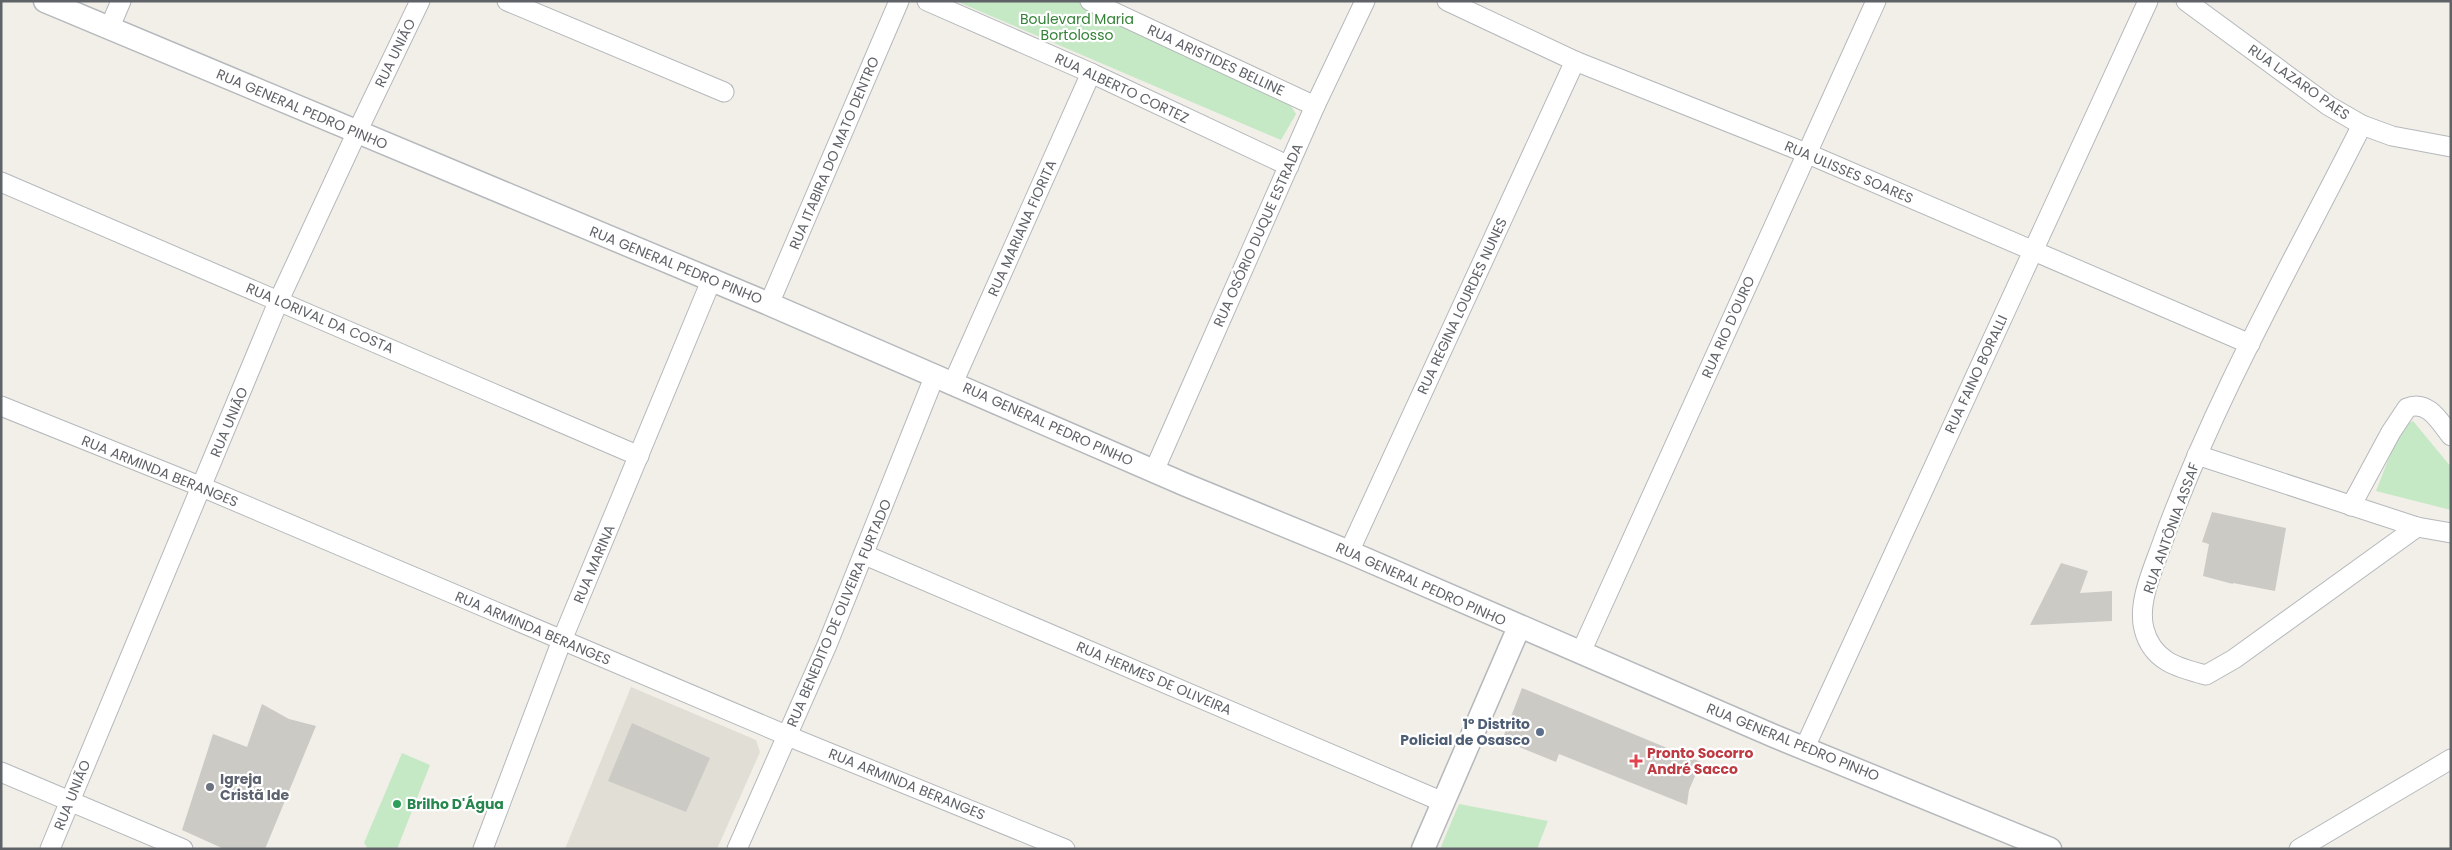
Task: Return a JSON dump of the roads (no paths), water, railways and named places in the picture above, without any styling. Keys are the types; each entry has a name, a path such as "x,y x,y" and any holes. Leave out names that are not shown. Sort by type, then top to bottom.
{"street":[{"name":"RUA GENERAL PEDRO PINHO","path":"45,1 711,281 770,304 1154,470 1350,552 1520,627 2050,849"},
{"path":"109,29 121,1"},
{"name":"RUA UNIÃO","path":"50,849 279,300 356,132 420,1"},
{"path":"508,1 724,92"},
{"name":"RUA ITABIRA DO MATO DENTRO","path":"770,304 899,1"},
{"name":"RUA ALBERTO CORTEZ","path":"927,1 1092,73 1288,166"},
{"name":"RUA ARISTIDES BELLINE","path":"1090,1 1315,106"},
{"name":"RUA OSÓRIO DUQUE ESTRADA","path":"1154,470 1288,166 1365,1"},
{"name":"RUA ULISSES SOARES","path":"1447,1 1575,61 1806,153 2032,252 2250,344"},
{"name":"RUA RIO D'OURO","path":"1581,652 1876,1"},
{"name":"RUA FAINO BORALLI","path":"1805,747 2148,1"},
{"name":"RUA LAZARO PAES","path":"2186,1 2329,106 2362,125 2392,136 2451,147"},
{"name":"RUA REGINA LOURDES NUNES","path":"1350,552 1575,61"},
{"name":"RUA MARIANA FIORITA","path":"944,379 1092,73"},
{"name":"RUA ANTÔNIA ASSAF","path":"2362,125 2250,344 2197,455 2158,555 2142,612 2144,629 2152,648 2165,662 2206,675 2234,659 2417,527"},
{"name":"RUA LORIVAL DA COSTA","path":"1,182 639,456"},
{"name":"RUA MARINA","path":"482,849 562,640 711,281"},
{"name":"RUA BENEDITO DE OLIVEIRA FURTADO","path":"737,849 789,735 865,555 944,379"},
{"name":"RUA ARMINDA BERANGES","path":"1,406 202,487 562,640 1065,849"},
{"path":"2351,506 2395,425 2407,408 2419,406 2428,409 2451,436"},
{"path":"2197,455 2417,527 2451,533"},
{"name":"RUA HERMES DE OLIVEIRA","path":"865,555 1443,802"},
{"path":"1423,849 1520,627"},
{"path":"2299,849 2451,759"},
{"path":"1,772 183,849"}],"place":[{"name":"1º Distrito Policial de Osasco","path":"1540,732"},
{"name":"Pronto Socorro André Sacco","path":"1636,761"},
{"name":"Igreja Cristã Ide","path":"210,787"},
{"name":"Brilho D'Água","path":"397,804"}],"park label":[{"name":"Boulevard Maria Bortolosso","path":"1077,28"}]}
